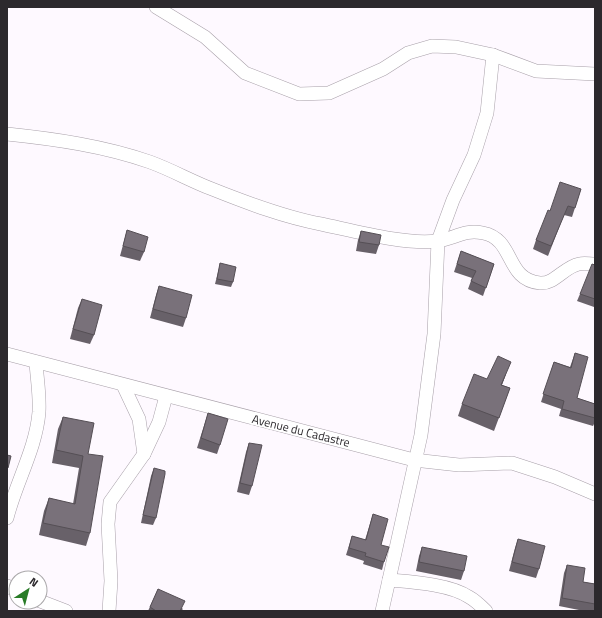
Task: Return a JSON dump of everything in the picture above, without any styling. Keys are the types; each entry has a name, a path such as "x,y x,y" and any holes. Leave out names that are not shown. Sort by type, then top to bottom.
{"street":[{"path":"156,7 205,36 245,72 299,94 329,93 383,69 408,52 432,46 456,47 493,55 536,71 595,74"},
{"path":"382,611 414,460 421,435 434,334 438,241 453,200 474,155 487,113 493,55"},
{"path":"7,134 49,138 90,146 149,162 211,189 290,216 393,239 438,241 464,232 485,233 502,243 509,255 513,268 521,275 539,283 551,280 579,264 595,264"},
{"name":"Avenue du Cadastre","path":"7,354 414,460 459,465 512,463 555,477 595,494"},
{"path":"7,518 12,497 25,468 36,432 39,402 36,362"},
{"path":"123,385 139,419 144,454"},
{"path":"109,611 111,581 108,524 110,502 144,454 159,422 166,396"},
{"path":"389,580 406,581 452,590 469,596 486,611"},
{"path":"48,604 66,611"}],"building":[{"path":"560,182 581,189 575,208 568,206 551,246 536,240 548,210 550,211"},
{"path":"127,230 148,237 144,252 123,246"},
{"path":"361,231 381,235 379,245 359,242"},
{"path":"461,251 494,264 486,288 471,281 476,271 457,264"},
{"path":"220,263 236,267 233,282 217,279"},
{"path":"592,264 595,265 595,299 580,294"},
{"path":"159,286 192,295 186,318 153,309"},
{"path":"82,299 102,305 94,335 73,329"},
{"path":"575,353 588,357 577,398 595,404 595,418 562,409 564,401 543,394 554,362 571,368"},
{"path":"498,356 511,362 501,385 510,388 499,418 462,404 474,374 487,379"},
{"path":"208,413 228,419 220,445 201,438"},
{"path":"63,417 94,423 88,454 103,456 90,533 43,523 49,498 75,504 83,456 56,450"},
{"path":"249,443 262,445 252,486 240,483"},
{"path":"7,455 11,456 8,468 7,468"},
{"path":"154,468 165,471 156,518 143,515"},
{"path":"373,514 388,519 381,545 389,547 384,562 365,556 366,553 349,548 352,536 366,540"},
{"path":"518,539 545,546 539,569 512,562"},
{"path":"422,547 467,556 464,571 419,562"},
{"path":"567,565 585,568 583,582 595,584 595,604 562,598"},
{"path":"158,589 185,601 180,611 156,611 150,607"}]}
